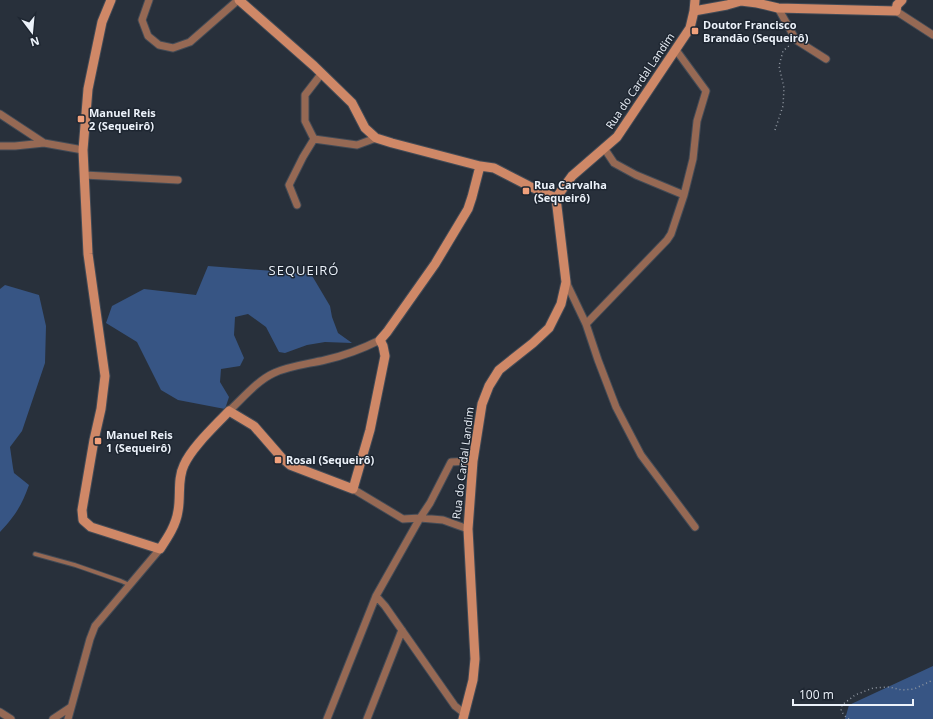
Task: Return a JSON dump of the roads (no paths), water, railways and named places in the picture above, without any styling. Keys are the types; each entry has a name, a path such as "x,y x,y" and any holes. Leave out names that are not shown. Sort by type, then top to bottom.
{"street":[{"path":"111,0 102,22 88,89 83,150 88,254 105,376 101,409 82,510 83,520 91,527 160,549"},
{"path":"149,0 142,20 148,36 160,46 173,48 190,42 238,0 322,73 352,103 365,128 376,138 480,166 494,168 528,186 556,198"},
{"name":"Rua do Cardal Landim","path":"463,716 473,680 475,659 468,528 473,461 482,404 489,386 499,370 549,328 561,304 566,282 556,198 572,176 617,137 690,28 695,0"},
{"path":"896,11 897,5 902,0"},
{"path":"694,11 741,1 778,8 896,11 933,35"},
{"path":"778,8 796,40 826,59"},
{"path":"586,324 671,234 684,194 693,158 696,121 706,91 676,50"},
{"path":"314,139 305,120 304,95 322,73"},
{"path":"0,114 44,143"},
{"path":"314,139 357,145 376,138"},
{"path":"297,205 288,185 314,139"},
{"path":"0,146 44,143 83,150"},
{"path":"604,148 614,163 636,175 684,194"},
{"path":"68,719 95,626 160,549 173,528 178,512 183,466 192,451 229,411 261,381 274,373 292,367 327,360 364,348 380,340 435,264 468,209 480,166"},
{"path":"84,176 178,180"},
{"path":"566,282 586,324 616,407 641,455 695,527"},
{"path":"353,489 370,430 385,356 380,340"},
{"path":"229,411 254,426 290,465 353,489 403,519 420,518 443,520 468,528"},
{"path":"327,719 376,596 420,518 430,504 451,462 473,461"},
{"path":"376,596 386,606 463,716"},
{"path":"367,719 402,630"},
{"path":"54,719 71,706"},
{"path":"0,712 11,719"}],"lane":[{"path":"35,554 75,565 130,585"}],"place":[{"name":"Doutor Francisco Brandão (Sequeirô)","path":"695,31"},
{"name":"Manuel Reis 2 (Sequeirô)","path":"81,119"},
{"name":"Rua Carvalha (Sequeirô)","path":"526,191"},
{"name":"Manuel Reis 1 (Sequeirô)","path":"98,441"},
{"name":"Rosal (Sequeirô)","path":"278,460"}],"district":[{"name":"SEQUEIRÓ","path":"304,270"}]}
